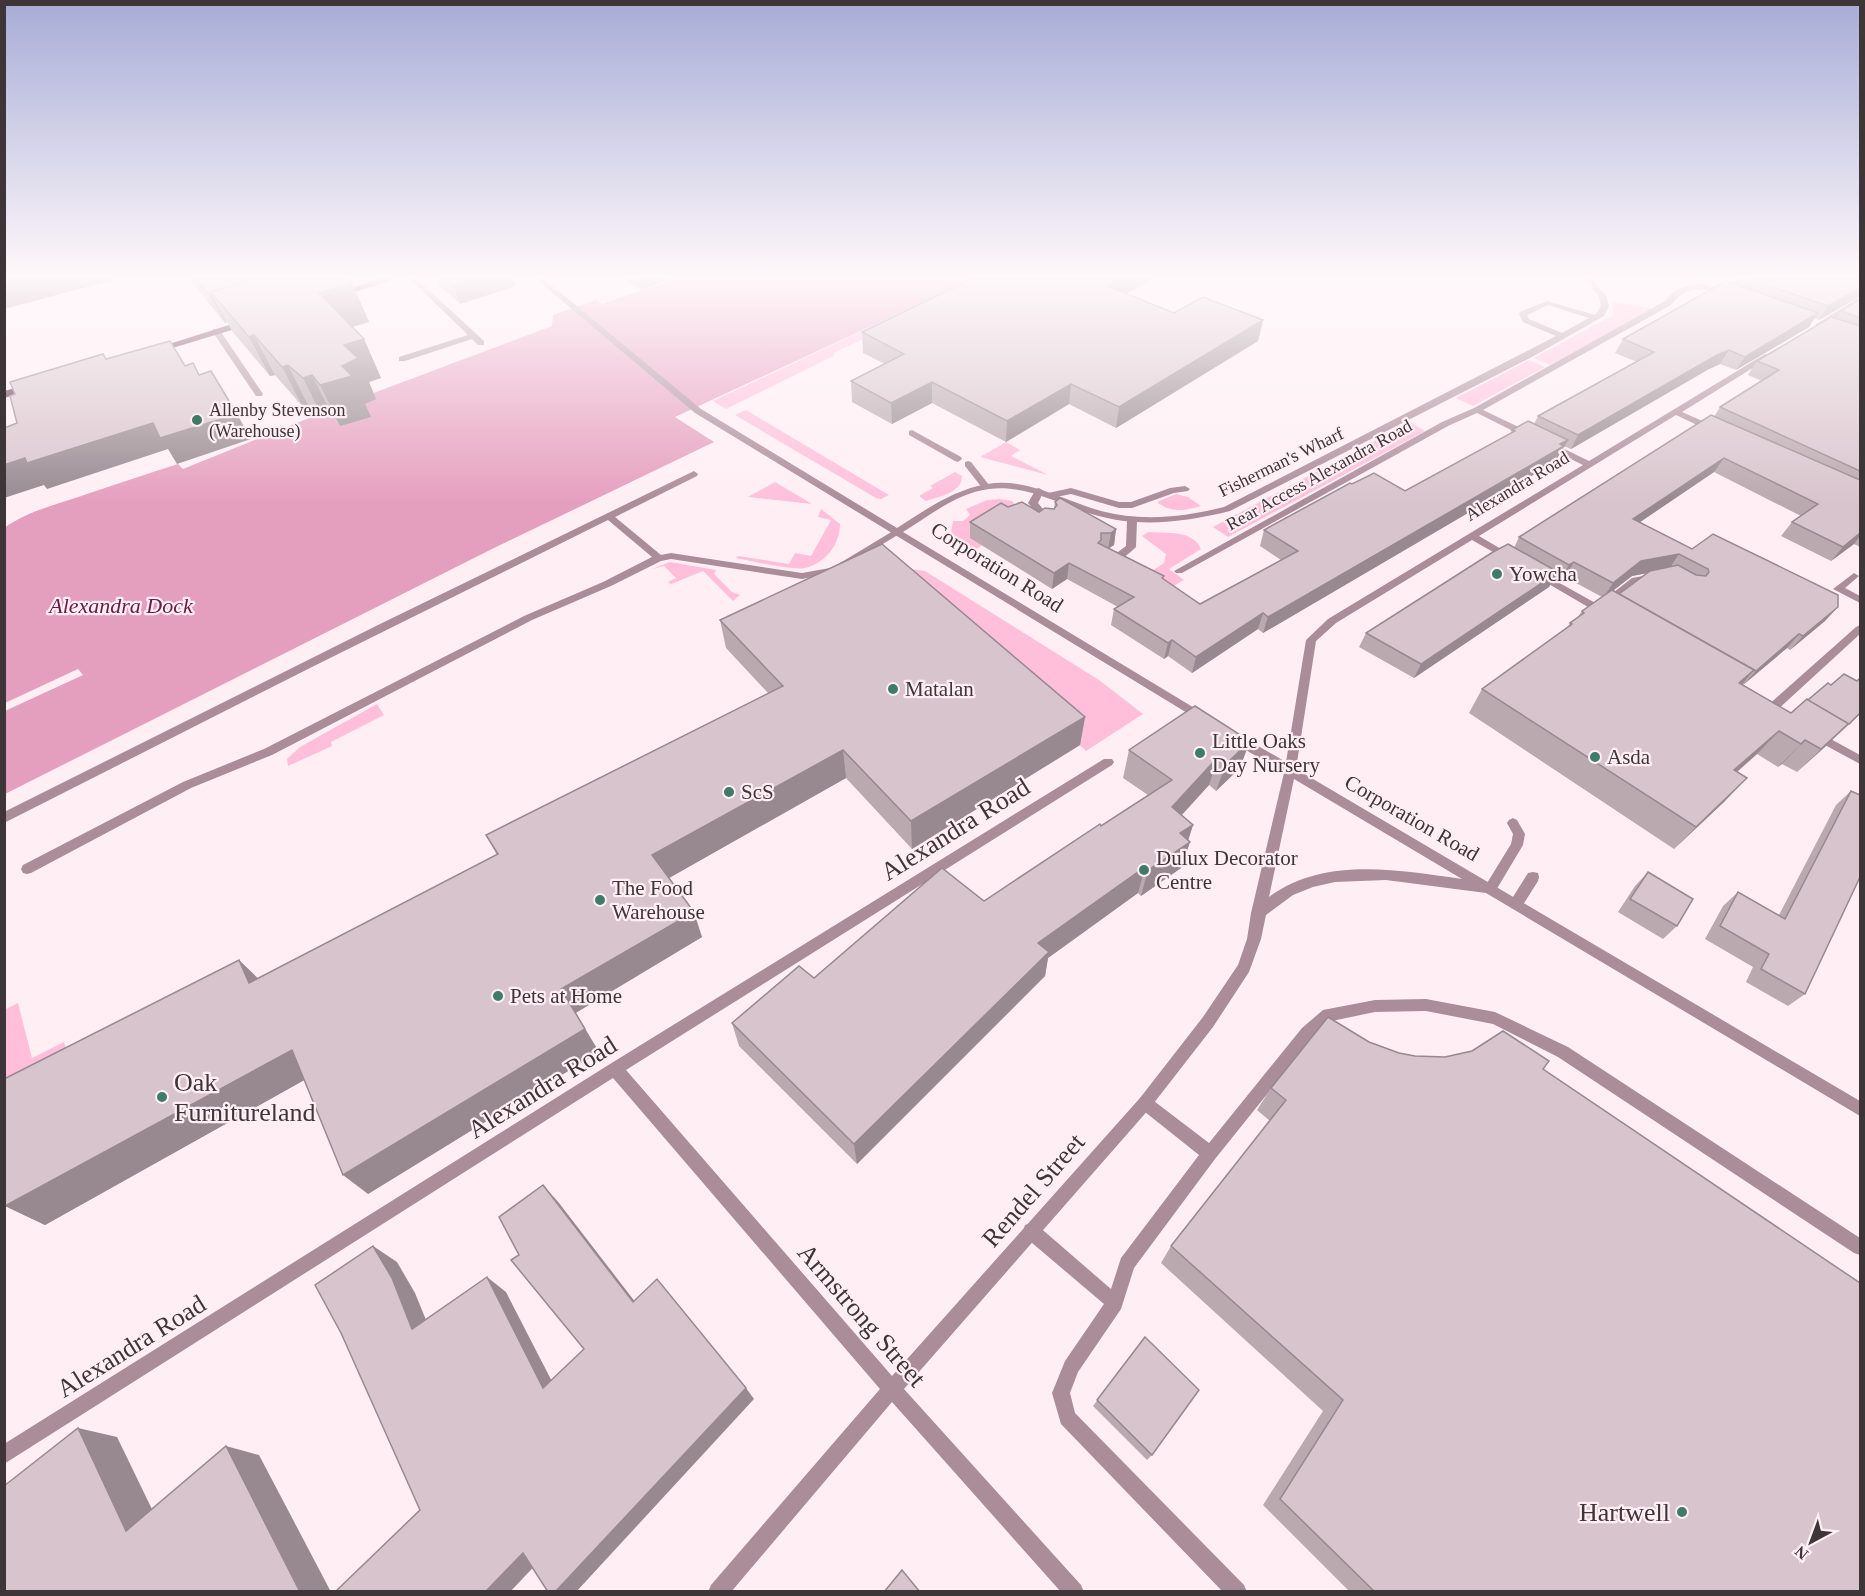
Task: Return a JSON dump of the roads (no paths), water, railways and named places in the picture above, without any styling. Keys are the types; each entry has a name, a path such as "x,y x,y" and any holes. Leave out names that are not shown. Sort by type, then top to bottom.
{"highway":[{"path":"138,355 143,353"},
{"path":"4,395 49,382"}],"street":[{"path":"231,353 259,394"},
{"path":"402,359 419,353"},
{"name":"Corporation Road","path":"629,353 698,411 1209,722"},
{"name":"Fisherman's Wharf","path":"659,558 671,556 802,576 812,575 839,567 949,500 986,486 1020,487 1039,491 1099,513 1132,521 1199,516 1227,509 1338,454 1529,353"},
{"name":"Rear Access Alexandra Road","path":"1179,572 1445,424 1477,410 1578,353"},
{"name":"Alexandra Road","path":"1290,771 1311,640 1332,621 1772,353"},
{"path":"1477,410 1591,465"},
{"path":"1676,412 1719,432"},
{"path":"912,433 958,459"},
{"path":"968,464 986,486"},
{"path":"4,818 252,691 694,474"},
{"path":"1051,495 1071,491 1119,505 1132,505 1173,490 1185,489"},
{"path":"1039,491 1033,503 1048,521"},
{"path":"27,869 187,785 268,752 528,618 659,558 609,516"},
{"path":"1103,553 1114,559 1131,547 1132,521"},
{"path":"1472,536 1618,620"},
{"path":"1598,609 1636,580 1669,574"},
{"path":"1854,576 1838,589 1860,600"},
{"path":"1771,709 1860,629"},
{"path":"1811,732 1860,760"},
{"name":"Corporation Road","path":"1229,734 1860,1109"},
{"name":"Alexandra Road","path":"4,1455 615,1069 1108,762"},
{"name":"Rendel Street","path":"718,1592 892,1389 1144,1102 1208,1022 1244,968 1254,939 1290,771"},
{"path":"1258,913 1287,892 1331,878 1380,876 1490,888 1517,845 1519,834 1513,823"},
{"path":"1516,904 1533,877"},
{"path":"1237,1592 1067,1418 1061,1393 1071,1367 1114,1303 1127,1264 1210,1154 1307,1033 1328,1016 1375,1006 1426,1005 1495,1018 1563,1052 1860,1247"},
{"name":"Armstrong Street","path":"615,1069 892,1389 1074,1592"},
{"path":"1144,1102 1210,1154"},
{"path":"1031,1231 1114,1303"}],"water":[{"name":"Alexandra Dock","path":"479,353 812,353 675,417 714,442 490,550 5,794 4,528 35,512 145,474 178,464 183,469 319,414 323,418 332,415 340,426 371,394"}],"place":[{"name":"Allenby Stevenson (Warehouse)","path":"197,420"},
{"name":"Yowcha","path":"1497,574"},
{"name":"Matalan","path":"893,689"},
{"name":"Little Oaks Day Nursery","path":"1200,753"},
{"name":"Asda","path":"1595,757"},
{"name":"ScS","path":"729,792"},
{"name":"Dulux Decorator Centre","path":"1144,870"},
{"name":"The Food Warehouse","path":"600,900"},
{"name":"Pets at Home","path":"498,996"},
{"name":"Oak Furnitureland","path":"162,1097"},
{"name":"Hartwell","path":"1682,1512"}]}
